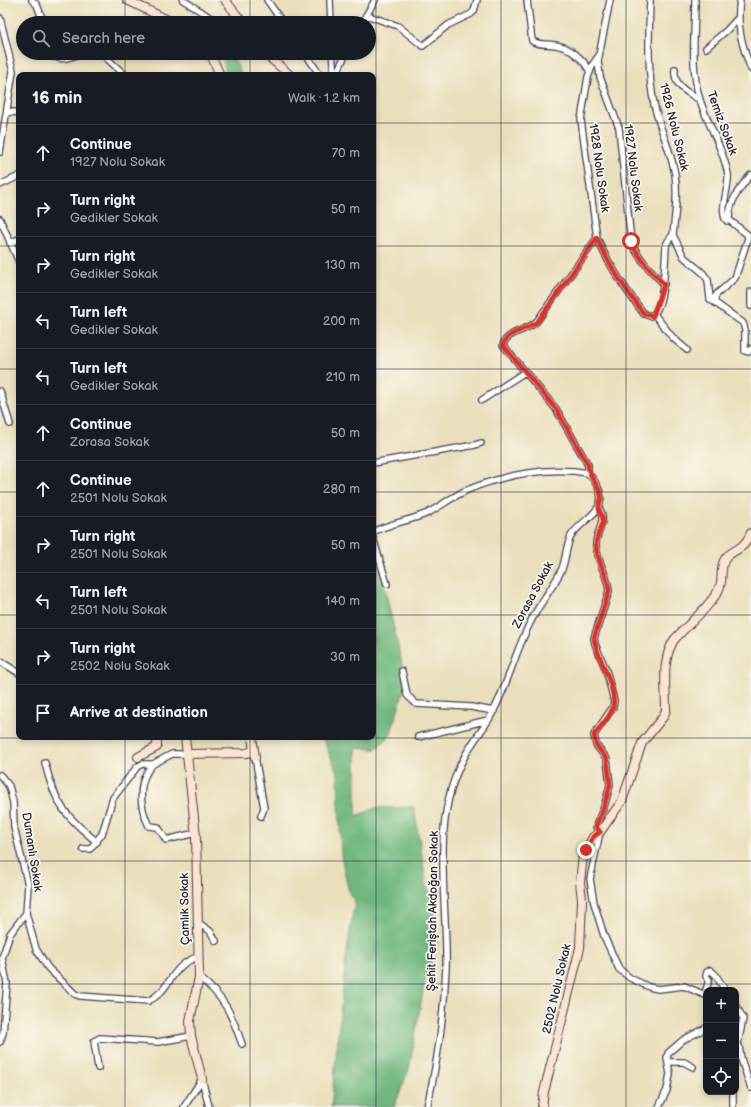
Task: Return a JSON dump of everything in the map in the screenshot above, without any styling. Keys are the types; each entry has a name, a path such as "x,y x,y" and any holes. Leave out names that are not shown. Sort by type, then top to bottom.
{"street":[{"path":"32,0 37,5 41,16"},
{"path":"128,0 160,16"},
{"path":"183,0 208,16"},
{"path":"225,0 237,16"},
{"path":"267,0 278,16"},
{"path":"330,0 331,16"},
{"path":"369,16 366,15 375,0"},
{"path":"376,18 398,26 423,46 448,25 474,12 477,0"},
{"path":"527,0 532,41 536,44 566,48 586,63 590,72"},
{"name":"1927 Nolu Sokak","path":"610,0 599,56 600,77 619,128 631,241 634,250 647,267 664,284"},
{"name":"1926 Nolu Sokak","path":"650,0 649,48 651,84 654,104 675,174 676,211 673,235 666,245 664,284 654,314"},
{"name":"Temiz Sokak","path":"694,0 693,68 700,100 729,176 723,215 726,221 729,220"},
{"path":"740,0 738,18 742,45 751,69"},
{"path":"0,18 13,71 0,152"},
{"path":"706,48 727,30 738,18"},
{"name":"1928 Nolu Sokak","path":"599,56 590,72 581,126 588,158 597,238 602,251 644,314 650,316 654,314"},
{"path":"109,60 123,72"},
{"path":"213,60 219,72"},
{"path":"272,60 286,72"},
{"path":"310,60 318,72"},
{"path":"333,60 335,72"},
{"path":"336,72 342,60"},
{"path":"675,69 674,78 679,85 700,100"},
{"path":"7,111 16,112"},
{"path":"716,302 715,298 717,294 735,278 748,238 748,235 744,230 729,220 735,194 751,175"},
{"path":"0,185 16,177"},
{"path":"0,219 16,256"},
{"path":"673,235 684,257 708,280 710,299 743,323 745,330 745,352 748,352 751,349"},
{"path":"588,473 588,465 556,409 503,345 506,337 538,321 597,238"},
{"path":"10,243 16,240"},
{"path":"751,292 751,306"},
{"path":"654,314 673,338 687,350"},
{"path":"482,400 526,372"},
{"path":"0,391 10,424"},
{"path":"376,462 481,443"},
{"path":"376,531 429,512 465,491 519,474 575,470 588,473 596,483 601,496 599,508 603,516 596,544 598,560 608,583 609,591 594,638 606,670 614,701 613,707 594,735 596,745 607,759 610,785 604,807 596,827 600,832 590,879 594,903 604,936 619,969 630,978 649,987 658,989 684,986 703,992"},
{"name":"Zorasa Sokak","path":"446,811 450,790 456,773 465,755 494,711 530,623 562,567 571,537 577,528 599,508"},
{"name":"2502 Nolu Sokak","path":"542,1107 544,1092 580,948 582,861 593,837 600,832 622,801 642,743 663,717 666,710 666,658 669,648 674,640 718,591 722,576 721,566 724,560 728,555 743,547 751,533"},
{"path":"376,548 387,584"},
{"path":"0,661 16,671"},
{"path":"402,672 407,695 416,704 471,707 494,711"},
{"path":"418,737 488,720"},
{"path":"138,757 157,748 157,740"},
{"name":"Çamlık Sokak","path":"185,740 196,833 199,977 190,1021 190,1036 202,1079"},
{"path":"252,740 264,808 261,816"},
{"path":"83,849 90,849 97,842 102,834 113,798 130,774 142,764 153,764 172,754 254,753"},
{"path":"45,763 53,791 65,813 76,825 97,842"},
{"path":"153,764 143,779 141,796 143,809 149,826 158,827 166,840 196,833"},
{"name":"Dumanlı Sokak","path":"0,775 9,786 13,802 14,827 28,885 26,913 36,949 48,968 75,994 80,996 148,1001 155,998 180,966 188,959 198,957"},
{"name":"Şehit Feriştah Akdoğan Sokak","path":"427,1107 440,1029 446,969 446,926 443,870 446,811"},
{"path":"0,1042 3,1033 7,983 2,958 10,934 26,913"},
{"path":"197,922 210,931 216,941"},
{"path":"707,987 709,980 706,976 707,972 710,970 715,974 723,987"},
{"path":"199,977 222,998 234,1022 242,1044"},
{"path":"739,1011 743,1018 739,1037"},
{"path":"659,1107 667,1090 670,1074 668,1053 672,1048 703,1030"},
{"path":"98,1068 94,1041 100,1038 158,1042 190,1036"},
{"path":"739,1048 741,1059 751,1088"},
{"path":"668,1062 684,1062 693,1067"},
{"path":"184,1107 202,1079"},
{"path":"202,1079 209,1107"},
{"path":"733,1095 733,1107"}],"green space":[{"path":"224,60 234,60 240,72 226,72"},
{"path":"376,549 404,673 405,686 390,736 375,749 356,748 356,816 376,808 414,807 427,887 435,901 437,944 425,980 409,1069 394,1107 331,1107 346,957 355,900 349,893 341,855 338,774 323,740 376,740"}],"route":[{"path":"586,850 593,837 600,832 596,827 608,796 610,785 607,759 593,740 594,735 613,707 614,701 606,670 599,655 594,638 599,618 609,591 608,583 597,555 596,544 603,516 599,508 601,496 596,483 588,473 588,465 556,409 503,345 506,337 538,321 597,238 602,251 621,283 644,314 653,316 664,284 647,267 634,250 631,241"}]}
